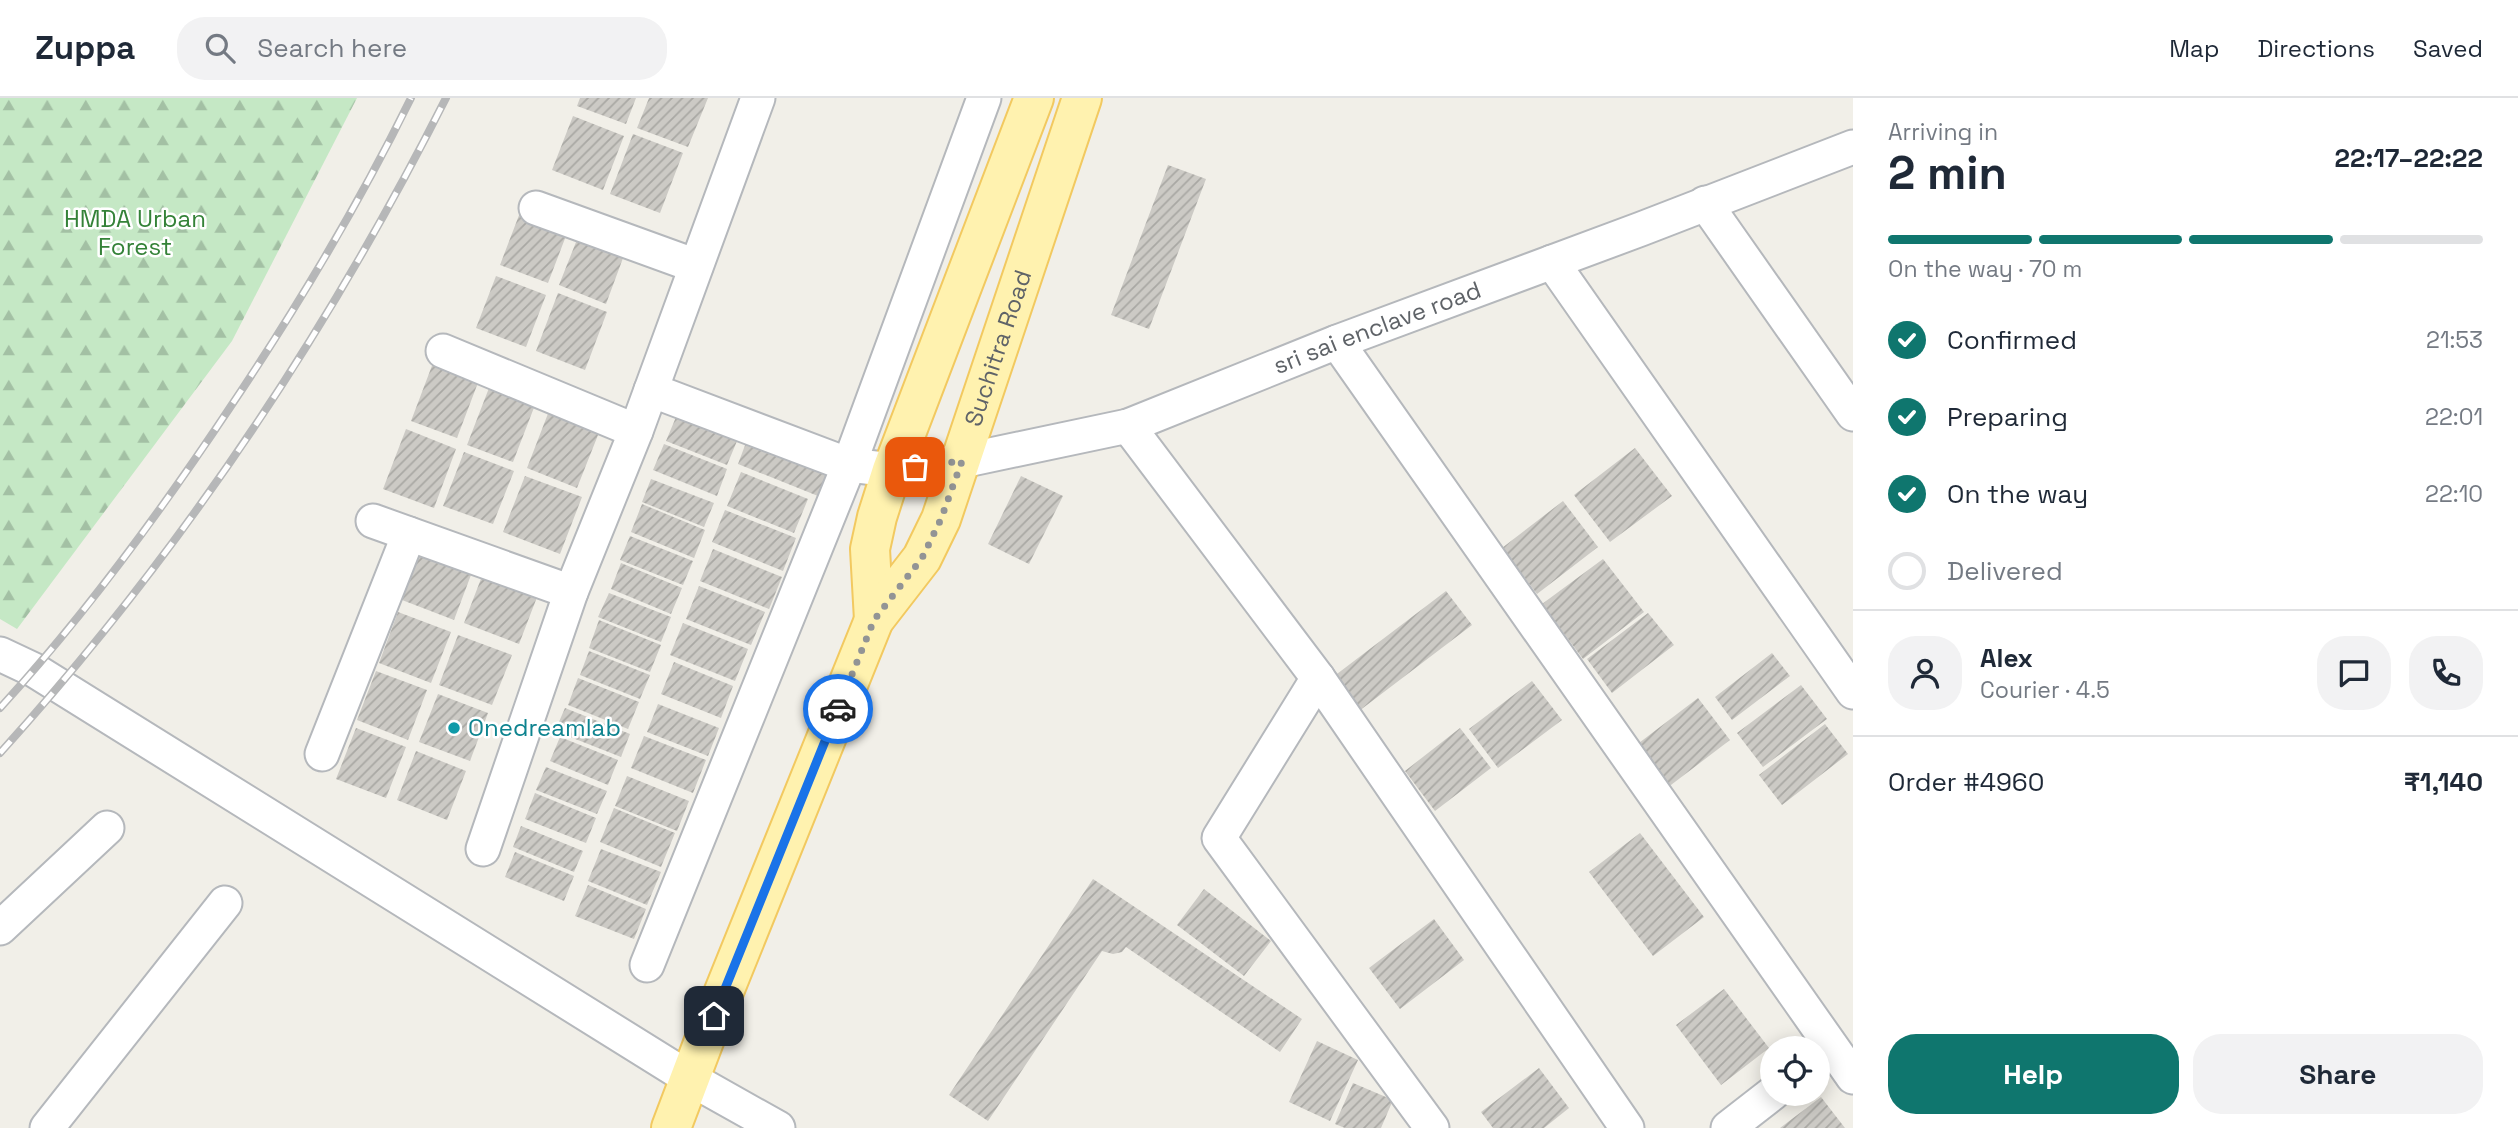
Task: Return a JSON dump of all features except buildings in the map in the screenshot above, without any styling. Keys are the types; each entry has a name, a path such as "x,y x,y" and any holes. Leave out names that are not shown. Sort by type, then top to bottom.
{"main road":[{"path":"671,1128 874,620 870,549 877,517 892,470 1034,98"},
{"name":"Suchitra Road","path":"874,620 922,558 941,519 1082,98"}],"street":[{"path":"647,965 849,465 984,98"},
{"path":"483,849 571,592 636,431 752,100"},
{"name":"sri sai enclave road","path":"651,390 849,465 892,470 962,461 1128,426 1337,342 1853,147"},
{"path":"1705,203 1853,414"},
{"path":"536,208 696,266"},
{"path":"1552,262 1853,692"},
{"path":"1337,342 1834,1045 1853,1077"},
{"path":"443,351 636,431"},
{"path":"1128,426 1318,678 1627,1128"},
{"path":"373,521 571,592"},
{"path":"322,754 410,534"},
{"path":"0,654 34,670 689,1078 778,1128"},
{"path":"1318,678 1219,838 1432,1128"},
{"path":"0,928 107,828"},
{"path":"47,1128 225,903"},
{"path":"1728,1128 1760,1103"}],"green space":[{"name":"HMDA Urban Forest","path":"0,98 357,98 232,341 17,629 0,619"}],"railway":[{"path":"0,708 62,637 120,563 229,409 325,256 370,178 411,98"},
{"path":"0,753 66,678 128,601 245,440 351,273 446,98"}],"way so far":[{"path":"838,709 874,620 922,558 941,519 962,461 915,467"}],"place":[{"name":"Onedreamlab","path":"454,728"}],"route":[{"path":"714,1016 838,709"}]}
